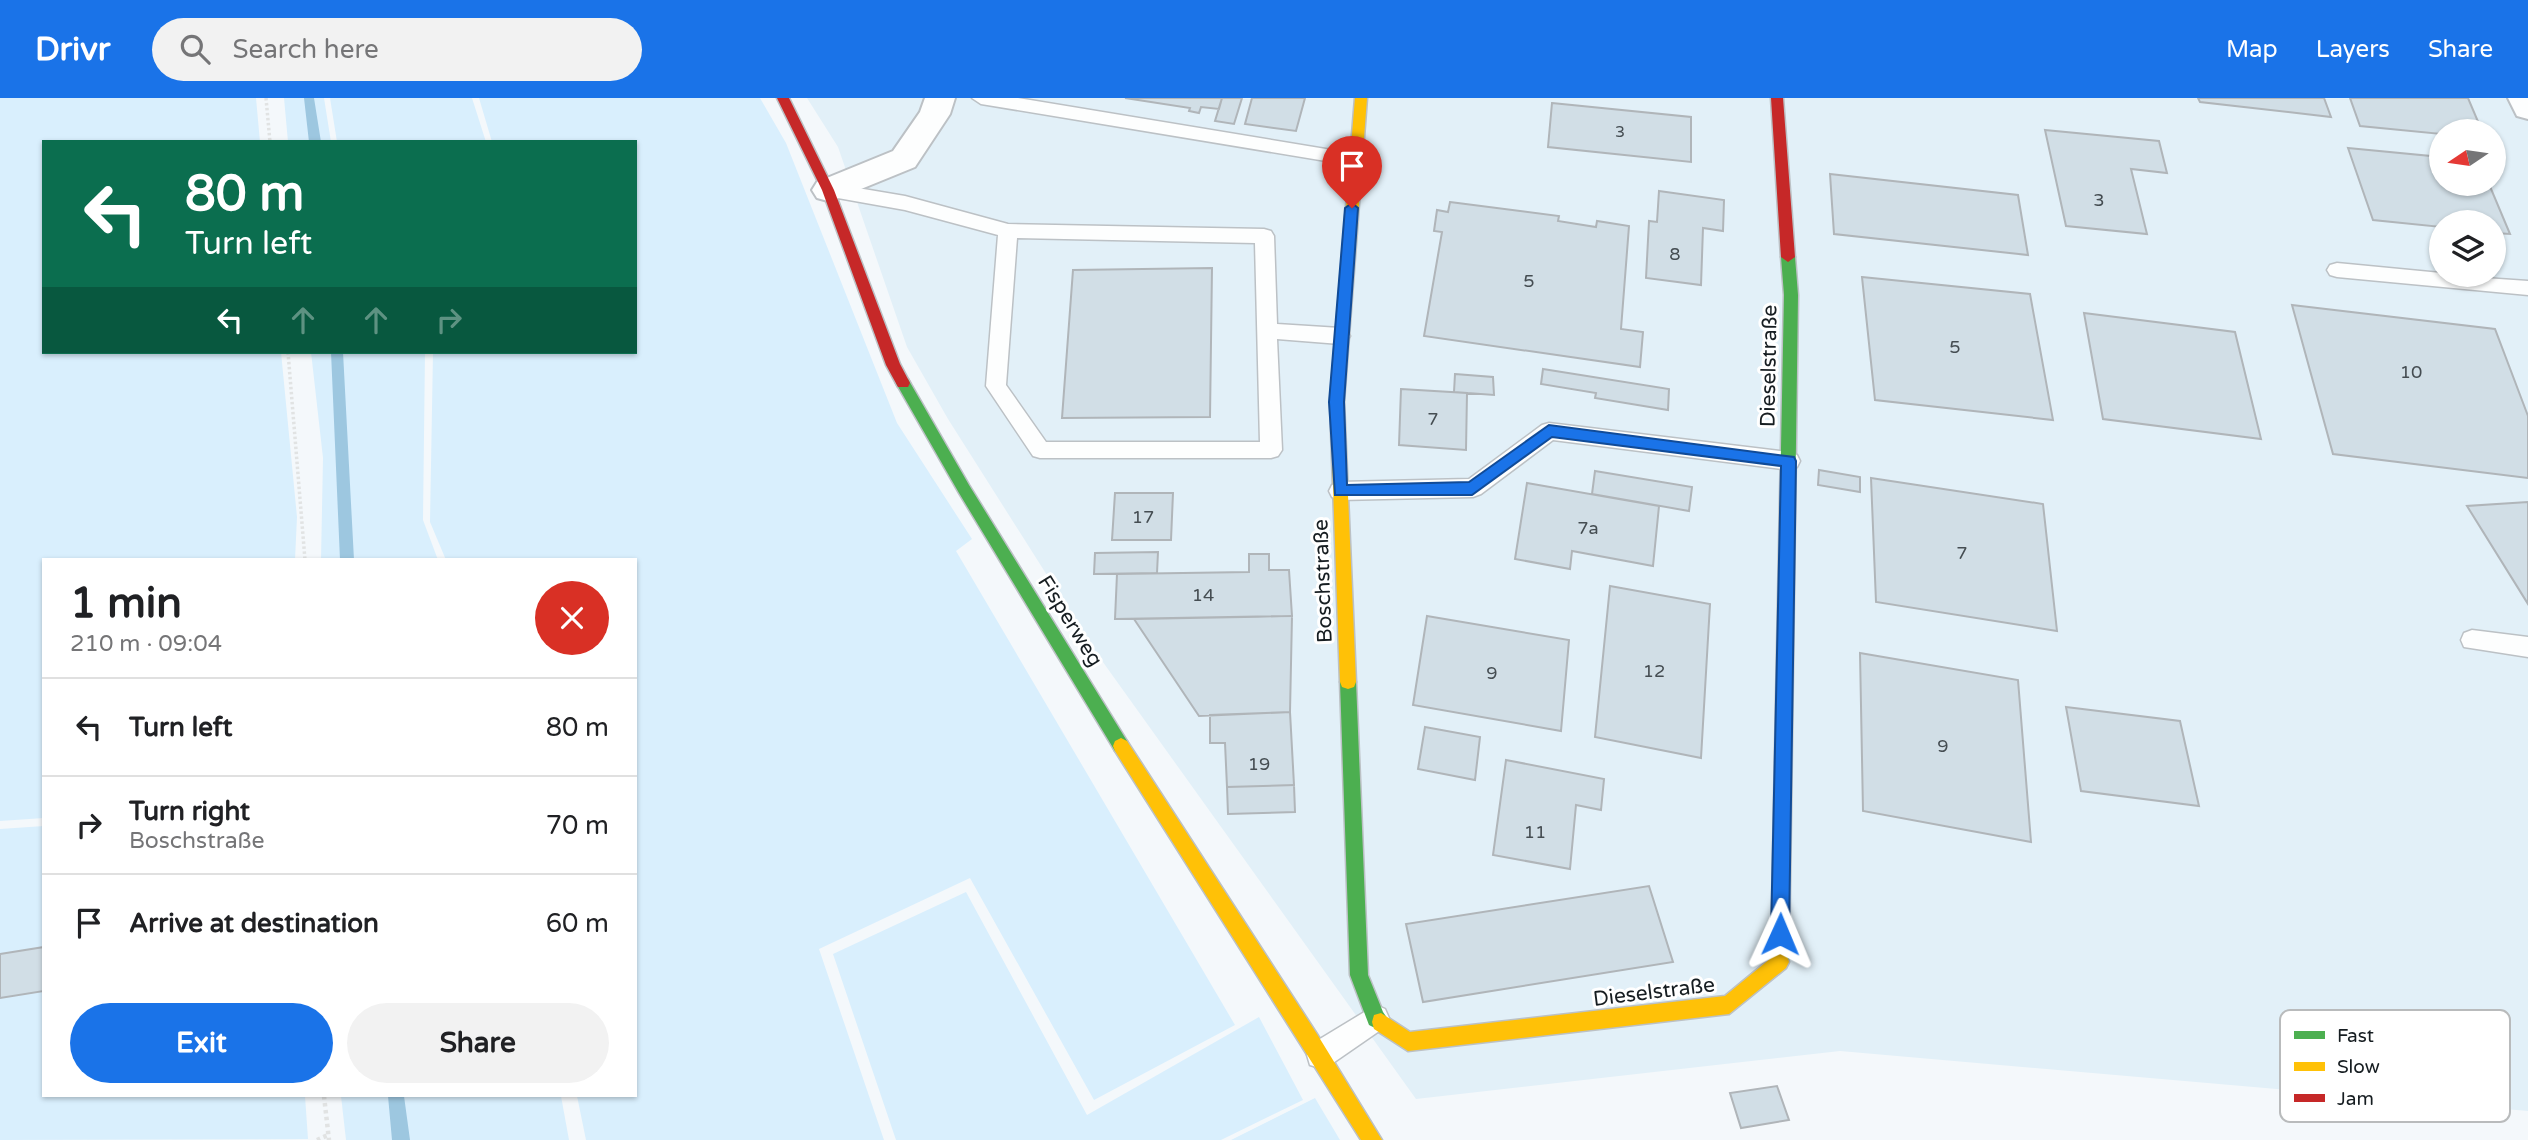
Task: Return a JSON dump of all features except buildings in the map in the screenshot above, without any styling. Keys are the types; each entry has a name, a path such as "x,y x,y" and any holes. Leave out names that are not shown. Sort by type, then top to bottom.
{"street":[{"name":"Fisperweg","path":"783,98 828,190 893,365 964,489 1192,861 1320,1055 1372,1140"},
{"path":"828,190 904,159 935,114 940,98"},
{"name":"Boschstraße","path":"1361,98 1340,336 1337,402 1359,975 1376,1018"},
{"name":"Dieselstraße","path":"1376,1018 1408,1042 1729,1005 1780,962 1791,295 1777,98"},
{"path":"2523,98 2528,109"}],"lane":[{"path":"981,98 1356,160"},
{"path":"828,190 905,202 1008,231 1264,236 1271,450 1040,450 996,386 1008,231"},
{"path":"2337,270 2528,288"},
{"path":"1267,331 1340,336"},
{"path":"1340,491 1472,488 1549,431 1789,461"},
{"path":"2472,640 2528,647"},
{"path":"1320,1055 1376,1018"}],"path":[{"path":"266,98 270,140"},
{"path":"288,354 305,558"},
{"path":"317,1140 328,1138 324,1097"}],"shaded area":[{"path":"0,98 256,98 260,140 42,140 42,354 281,354 297,517 295,558 42,558 42,818 0,821"},
{"path":"284,98 324,98 331,140 288,140"},
{"path":"330,98 472,98 485,140 337,140"},
{"path":"479,98 760,98 786,143 897,423 972,539 956,551 1235,1025 1094,1100 970,878 819,949 884,1140 586,1140 577,1097 637,1097 637,558 445,558 430,522 433,354 637,354 637,140 491,140"},
{"path":"807,98 2528,98 2528,1111 2510,1109 2510,1010 2280,1010 2280,1089 1840,1051 1416,1099 1095,651 948,419 907,347 838,147"},
{"path":"311,354 425,354 423,520 437,558 321,558 323,458"},
{"path":"42,826 42,1097 305,1097 308,1139 0,1140 0,829"},
{"path":"966,892 1087,1115 1259,1017 1303,1100 1221,1140 896,1140 833,954"},
{"path":"341,1097 561,1097 569,1140 346,1140"},
{"path":"1315,1098 1340,1140 1231,1140"}],"waterway":[{"path":"309,98 315,140"},
{"path":"337,354 347,558"},
{"path":"396,1097 401,1140"}],"traffic: fast":[{"path":"1780,958 1791,295 1788,257"},
{"path":"903,383 964,489 1121,746"},
{"path":"1348,682 1359,975 1376,1018 1381,1022"}],"traffic: slow":[{"path":"1348,682 1337,402 1361,98"},
{"path":"1121,746 1372,1140"},
{"path":"1381,1022 1408,1042 1729,1005 1780,962 1780,958"}],"traffic: jam":[{"path":"783,98 828,190 893,365 903,383"},
{"path":"1777,98 1788,257"}],"route":[{"path":"1352,208 1337,402 1340,491 1472,488 1549,431 1789,461 1780,934"}]}
